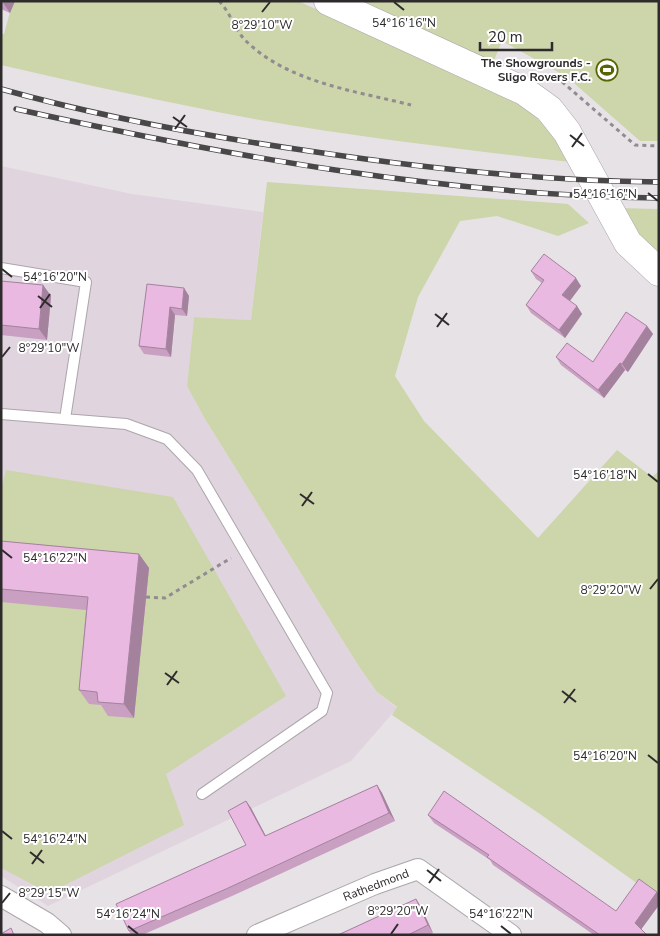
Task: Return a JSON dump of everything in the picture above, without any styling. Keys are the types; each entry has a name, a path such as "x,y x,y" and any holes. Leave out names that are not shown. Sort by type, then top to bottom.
{"main road":[{"path":"328,1 524,91 548,109 567,132 628,243 659,272"}],"street":[{"name":"Rathedmond","path":"257,935 375,884 418,869 511,935"},
{"path":"1,896 62,935"}],"lane":[{"path":"1,268 86,282 65,419"},
{"path":"1,414 126,424 167,440 197,470 327,693 322,711 202,794"}],"path":[{"path":"219,1 228,10 246,41 269,59 302,76 411,106"},
{"path":"635,145 659,146"},
{"path":"146,597 165,598 244,550"}],"shaded area":[{"path":"1,166 132,194 263,212 251,320 194,317 187,386 205,419 358,665 377,692 397,708 351,761 48,906 1,876"}],"green space":[{"path":"13,1 298,1 516,100 549,129 571,162 376,138 260,120 130,94 1,65 1,34 4,34"},
{"name":"The Showgrounds - Sligo Rovers F.C.","path":"355,1 659,1 659,141 640,141 567,77 502,41 493,63"},
{"path":"267,182 568,204 589,223 558,236 497,216 460,221 418,297 395,376 424,421 538,538 617,450 652,477 659,471 659,899 540,814 392,715 397,707 377,692 358,665 205,419 187,386 194,317 251,320"},
{"path":"617,208 659,209 659,257 635,233"},
{"path":"6,470 173,497 286,696 166,774 184,825 49,893 1,868 1,490"}],"building":[{"path":"544,254 576,278 562,295 577,306 559,330 526,305 544,280 531,271"},
{"path":"1,281 43,285 39,329 1,325"},
{"path":"147,284 184,288 182,309 170,307 166,349 139,346"},
{"path":"626,312 647,326 622,364 620,363 598,390 556,357 567,343 593,362"},
{"path":"1,541 139,554 124,704 98,702 97,692 79,690 88,597 1,589"},
{"path":"377,785 389,813 226,889 129,931 116,904 246,845 228,811 246,801 265,836"},
{"path":"444,791 616,911 639,879 657,892 635,923 647,935 600,935 487,857 489,855 428,815"},
{"path":"416,899 428,925 408,935 338,935"},
{"path":"11,928 14,935 1,935 1,934"}],"railway":[{"path":"1,89 79,109 158,126 359,158 444,169 530,177 659,182"},
{"path":"16,109 175,142 335,170 496,189 577,195 659,198"}],"place":[{"name":"The Showgrounds - Sligo Rovers F.C.","path":"607,70"}]}
